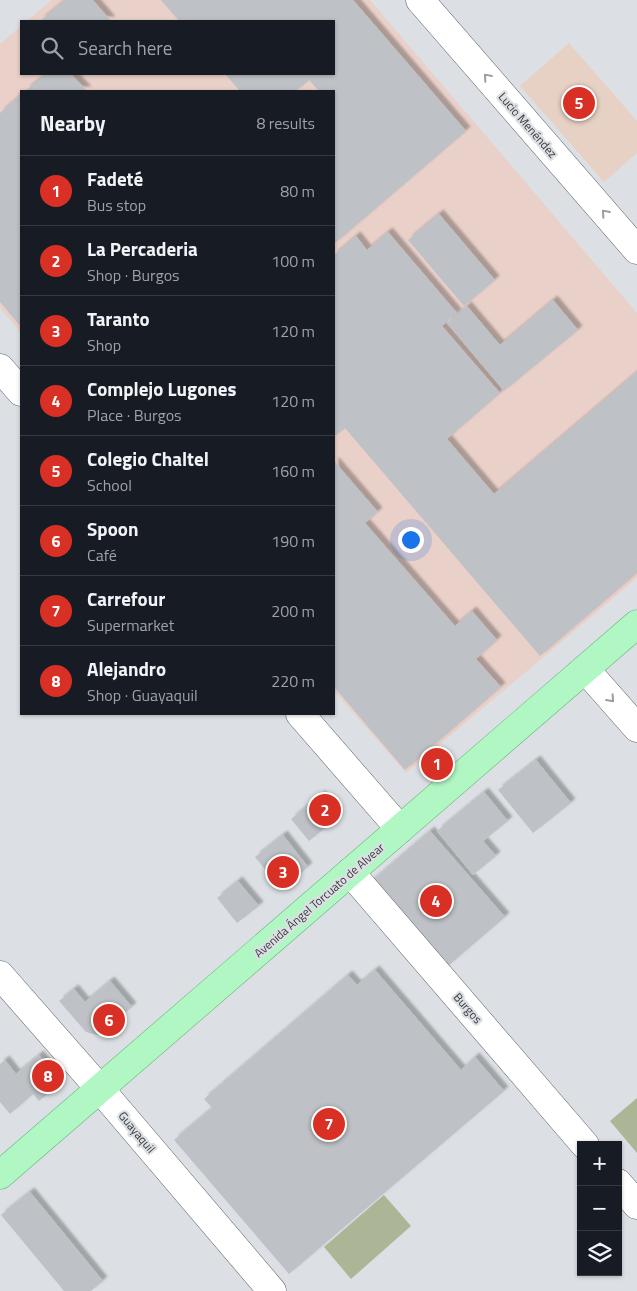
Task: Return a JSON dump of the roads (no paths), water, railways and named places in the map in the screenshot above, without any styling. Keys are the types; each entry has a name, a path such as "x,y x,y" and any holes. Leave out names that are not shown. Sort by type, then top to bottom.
{"main road":[{"name":"Avenida Ángel Torcuato de Alvear","path":"0,1175 637,624"}],"street":[{"name":"Lucio Menéndez","path":"420,0 637,250"},
{"path":"0,368 20,391"},
{"path":"585,669 637,728"},
{"path":"301,715 400,829"},
{"name":"Burgos","path":"350,872 582,1141"},
{"name":"Guayaquil","path":"0,974 272,1291"},
{"path":"621,1186 637,1205"}],"place":[{"name":"Colegio Chaltel","path":"579,103"},
{"name":"Fadeté","path":"437,764"},
{"name":"La Percaderia","path":"325,810"},
{"name":"Taranto","path":"283,872"},
{"name":"Complejo Lugones","path":"436,901"},
{"name":"Spoon","path":"109,1020"},
{"name":"Alejandro","path":"48,1076"},
{"name":"Carrefour","path":"329,1124"}]}
